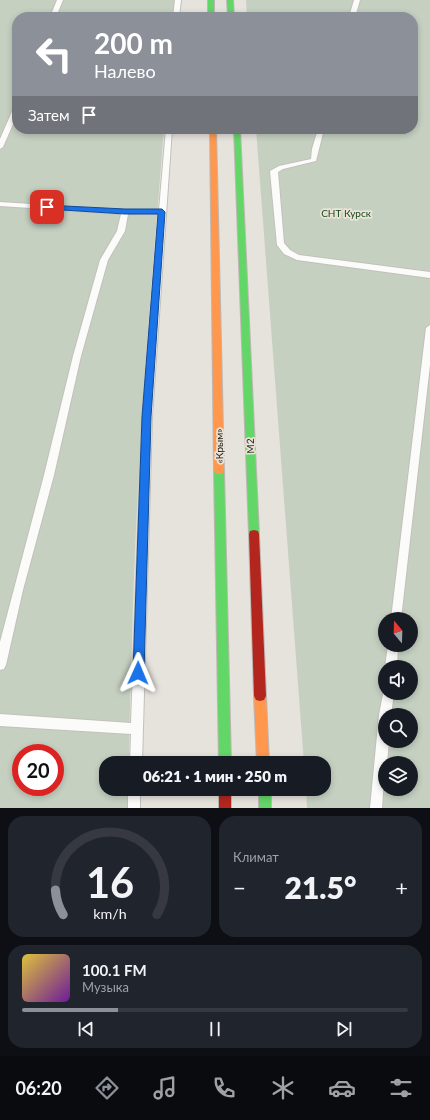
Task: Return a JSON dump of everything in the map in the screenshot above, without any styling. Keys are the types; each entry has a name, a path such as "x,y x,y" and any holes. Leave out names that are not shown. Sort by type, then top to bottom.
{"highway":[{"path":"211,0 211,12"},
{"path":"230,0 231,12"},
{"name":"«Крым»","path":"213,134 225,756"},
{"name":"М2","path":"237,134 264,756"},
{"path":"225,796 225,808"},
{"path":"264,796 265,808"}],"lane":[{"path":"55,12 60,0"},
{"path":"177,12 178,0"},
{"path":"353,12 357,0"},
{"path":"0,147 12,119"},
{"path":"136,756 147,417 169,134"},
{"path":"320,134 315,149 314,160 281,167 274,171 280,243 287,252 297,256 430,275"},
{"path":"0,204 125,212 162,212"},
{"path":"0,664 49,475 77,356 104,260 121,230 125,212"},
{"path":"397,612 430,328"},
{"path":"0,721 137,729"},
{"path":"376,808 382,748"},
{"path":"134,796 134,808"}],"green space":[{"path":"0,0 175,0 174,12 12,12 12,134 164,134 140,450 134,578 129,756 99,756 99,796 130,796 130,808 0,808"},
{"name":"СНТ Курск","path":"246,0 430,0 430,808 307,808 306,796 331,796 331,756 303,756 256,134 418,134 418,12 247,12"}],"traffic: fast":[{"path":"211,0 211,12"},
{"path":"230,0 231,12"},
{"path":"237,134 254,534"},
{"path":"219,471 225,756"},
{"path":"265,796 265,808"}],"traffic: slow":[{"path":"213,134 219,471"},
{"path":"260,696 263,756"}],"traffic: jam":[{"path":"254,534 260,696"},
{"path":"225,796 225,808"}],"route":[{"path":"47,207 125,212 162,212 147,417 138,673"}]}
